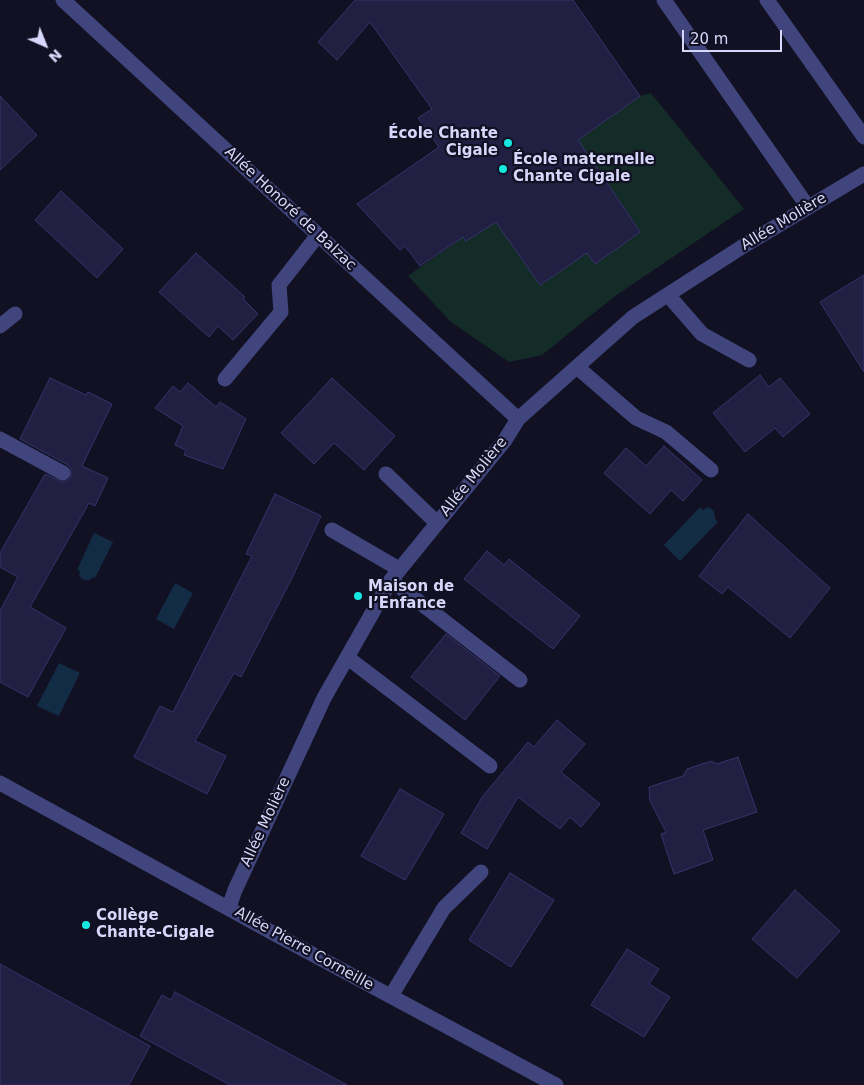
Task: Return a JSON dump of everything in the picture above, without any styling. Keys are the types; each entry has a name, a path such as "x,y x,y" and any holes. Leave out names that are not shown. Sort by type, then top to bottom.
{"street":[{"name":"Allée Honoré de Balzac","path":"63,0 518,419"},
{"path":"664,0 808,208"},
{"path":"767,0 864,137"},
{"name":"Allée Molière","path":"229,907 235,890 324,698 396,574 504,440 518,419 634,317 745,245 864,174"},
{"path":"226,379 281,312 279,285 318,235"},
{"path":"668,295 702,334 749,360"},
{"path":"0,326 15,314"},
{"path":"577,367 636,418 666,432 711,470"},
{"path":"0,439 63,473"},
{"path":"386,474 437,523"},
{"path":"332,530 396,574 520,680"},
{"path":"348,658 490,766"},
{"name":"Allée Pierre Corneille","path":"0,783 229,907 273,933 556,1085"},
{"path":"391,996 444,908 481,872"}],"green space":[{"path":"651,93 744,209 615,296 542,355 509,362 451,322 408,276 463,237 466,241 497,219 540,285 577,260 583,247 595,264 640,232 598,169 593,173 578,140 640,96"}],"water":[{"path":"700,507 703,510 708,507 714,511 715,519 718,522 680,561 664,545"},
{"path":"94,533 113,542 95,578 84,580 79,576 80,571 77,570"},
{"path":"175,583 193,593 174,629 156,619"},
{"path":"59,663 80,673 59,716 37,706"}],"building":[{"name":"École Chante Cigale","path":"355,0 573,0 640,96 578,140 640,232 595,264 587,253 540,285 496,222 466,241 463,237 420,266 405,246 400,250 357,204 439,147 418,118 432,109 370,22 337,60 318,42"},
{"path":"0,96 37,135 0,170"},
{"path":"61,191 123,249 97,278 35,220"},
{"path":"196,253 245,297 243,299 258,314 233,340 218,326 209,337 159,292"},
{"path":"864,275 864,372 820,302"},
{"path":"760,375 769,387 780,378 810,414 783,437 775,428 745,452 713,413"},
{"path":"50,378 86,395 88,392 112,404 82,466 108,478 95,506 89,503 30,607 66,628 28,697 0,682 0,611 18,577 0,567 0,553 45,474 63,482 71,477 71,469 68,465 20,439"},
{"path":"332,378 395,436 364,470 334,443 314,464 281,433"},
{"path":"188,383 216,407 220,402 246,419 223,469 184,455 186,450 175,445 183,426 155,408 173,386 180,392"},
{"path":"664,446 702,480 683,501 671,490 650,514 604,473 626,448 646,466"},
{"path":"275,494 321,516 293,576 241,677 234,673 195,741 226,756 207,794 134,757 160,706 173,712 252,556 246,554"},
{"path":"748,514 830,588 790,638 728,587 722,594 699,576"},
{"path":"487,551 504,565 509,559 580,616 553,649 464,579"},
{"path":"446,634 500,676 465,720 411,677"},
{"path":"557,720 585,744 561,772 600,804 581,827 570,817 560,829 518,797 487,849 461,833 483,796 528,742 534,747"},
{"path":"738,757 757,812 703,830 713,860 674,874 661,834 666,832 650,801 649,787 683,776 687,769 711,761 717,764"},
{"path":"400,789 444,814 405,880 361,856"},
{"path":"510,873 554,900 511,967 469,940"},
{"path":"795,890 840,931 797,978 752,939"},
{"path":"627,949 659,969 649,984 670,997 644,1037 591,1005"},
{"path":"0,964 150,1046 129,1085 0,1085"},
{"path":"175,992 347,1085 230,1085 140,1036 162,995 171,1000"}],"place":[{"name":"École Chante Cigale","path":"508,143"},
{"name":"École maternelle Chante Cigale","path":"503,169"},
{"name":"Maison de l’Enfance","path":"358,596"},
{"name":"Collège Chante-Cigale","path":"86,925"}]}
